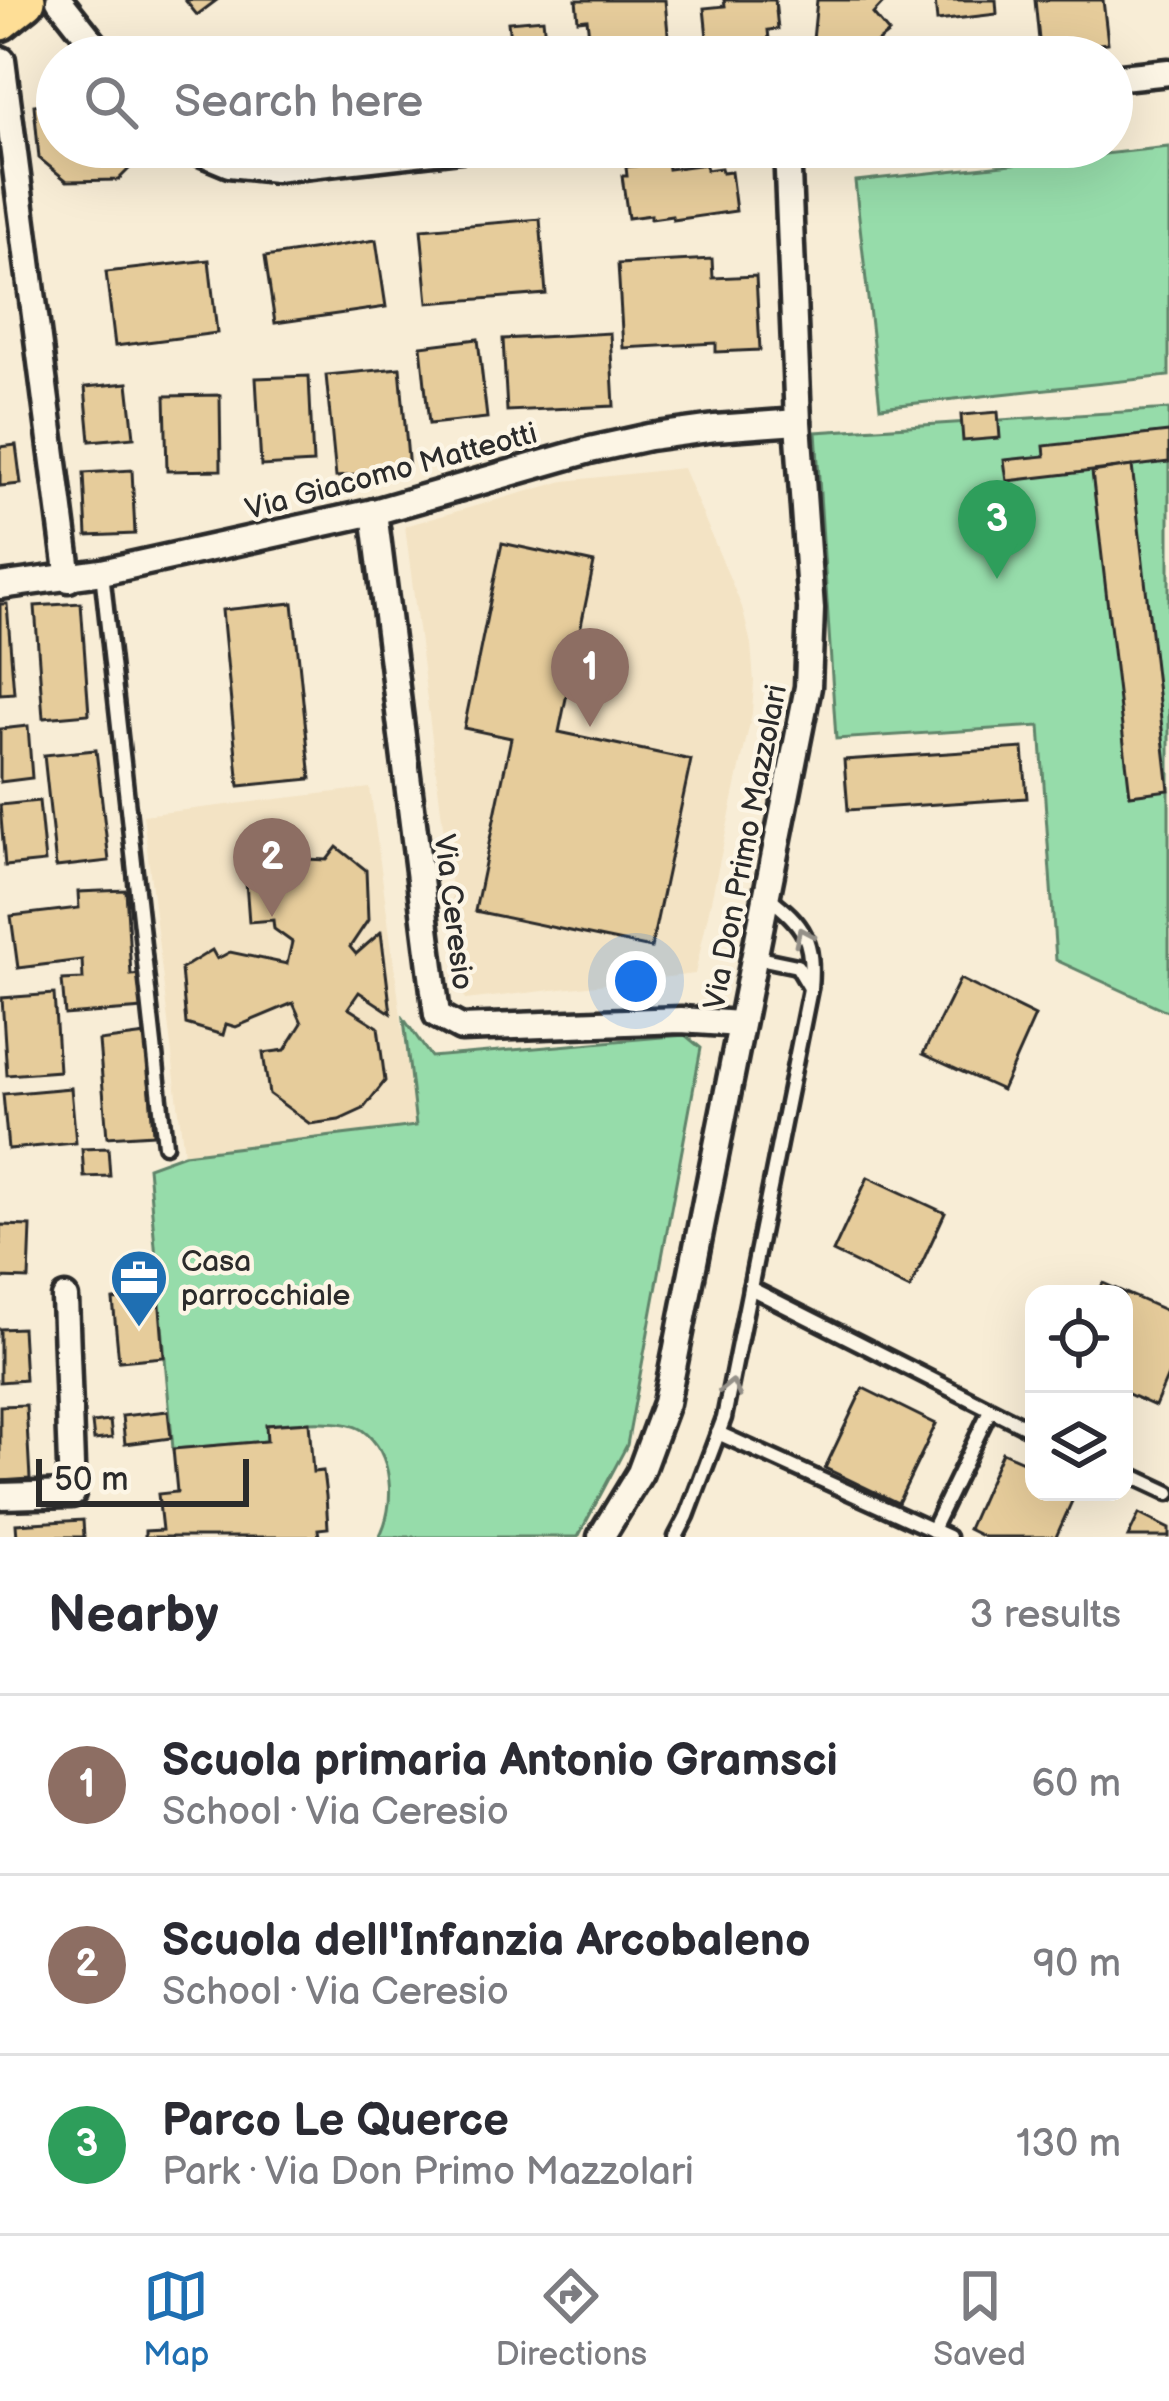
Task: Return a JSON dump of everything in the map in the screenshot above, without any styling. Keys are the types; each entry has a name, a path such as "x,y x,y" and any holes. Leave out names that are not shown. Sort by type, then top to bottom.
{"main road":[{"path":"0,20 25,0"}],"street":[{"path":"59,0 87,36"},
{"path":"2,60 69,578"},
{"path":"1133,76 1169,72"},
{"name":"Via Don Primo Mazzolari","path":"601,1537 640,1473 666,1402 810,671 811,609 788,168"},
{"name":"Via Giacomo Matteotti","path":"0,586 101,572 374,512 649,437 798,422"},
{"name":"Via Ceresio","path":"374,512 437,1015 461,1028 681,1020 740,1024"},
{"path":"0,1496 72,1494 65,1298"}],"lane":[{"path":"101,572 165,1145"},
{"path":"676,1537 718,1433 733,1379 810,989 813,960 807,935 794,916 766,896"},
{"path":"754,957 797,966 810,989"},
{"path":"750,1288 1025,1426"},
{"path":"932,1530 990,1410"},
{"path":"718,1433 947,1537"},
{"path":"1133,1476 1169,1492"}],"shaded area":[{"path":"683,468 742,607 754,682 752,713 695,974 465,1000 405,526 564,481"},
{"path":"370,788 416,1126 184,1154 143,815"}],"green space":[{"path":"1169,147 1169,376 880,407 855,181 975,168 1133,168 1133,151"},
{"path":"1169,409 1169,1012 1056,960 1040,726 836,739 816,432"},
{"path":"404,1019 431,1057 685,1035 701,1048 627,1445 578,1537 379,1537 390,1496 386,1466 373,1440 342,1423 267,1425 267,1441 173,1449 148,1167 184,1154 416,1126"}],"building":[{"path":"185,0 217,0 197,15"},
{"path":"576,0 665,0 668,36 589,36 587,19 578,20"},
{"path":"724,0 775,0 778,29 768,30 769,36 707,36 704,8 725,6"},
{"path":"817,0 886,0 873,14 889,33 885,36 813,36"},
{"path":"935,0 996,0 997,14 937,21"},
{"path":"1035,0 1103,0 1107,36 1039,36"},
{"path":"543,19 545,36 510,36 508,22"},
{"path":"51,168 130,168 118,180 67,181"},
{"path":"626,168 721,168 722,173 731,172 736,211 673,220 672,216 651,219 651,215 628,218 622,176 627,176"},
{"path":"540,219 546,294 428,303 421,229"},
{"path":"376,240 386,307 275,323 265,257"},
{"path":"712,259 713,278 756,276 760,350 716,352 716,343 623,348 618,264"},
{"path":"209,260 217,333 115,346 106,272"},
{"path":"610,333 614,406 507,411 503,339"},
{"path":"478,339 487,418 429,424 421,346"},
{"path":"400,368 409,470 336,477 326,375"},
{"path":"309,376 313,463 261,466 256,378"},
{"path":"128,383 134,437 90,441 85,387"},
{"path":"220,395 221,470 167,471 165,396"},
{"path":"998,412 1000,438 963,441 961,415"},
{"path":"1169,432 1169,462 1007,481 1004,460 1045,456 1044,446"},
{"path":"16,445 21,484 0,486 0,447"},
{"path":"1132,466 1169,790 1130,795 1092,472"},
{"path":"132,470 135,534 87,536 84,473"},
{"path":"502,543 594,563 559,732 691,760 651,948 475,911 511,738 464,728"},
{"path":"81,603 89,714 43,718 35,606"},
{"path":"293,603 311,779 239,786 222,610"},
{"path":"0,604 7,604 14,693 0,694"},
{"path":"28,726 32,778 0,782 0,729"},
{"path":"1023,748 1027,798 848,810 844,760"},
{"path":"96,750 109,861 56,867 44,755"},
{"path":"39,801 45,862 5,866 0,805"},
{"path":"290,843 305,859 327,860 337,847 366,870 368,920 350,947 356,954 381,932 391,1013 359,992 348,1008 378,1027 385,1081 363,1109 339,1120 310,1124 269,1094 263,1053 285,1050 302,1023 293,1003 236,1027 226,1024 223,1035 186,1024 181,969 212,950 217,959 230,952 287,964 292,942 274,929 273,920 249,922 246,882 274,846"},
{"path":"126,890 131,975 141,974 143,1009 65,1015 62,980 83,979 82,960 18,968 11,916 79,908 78,892"},
{"path":"960,979 1035,1016 1002,1090 923,1054"},
{"path":"54,994 59,1071 7,1075 2,998"},
{"path":"146,1035 153,1134 107,1137 99,1041"},
{"path":"71,1088 76,1143 8,1149 3,1094"},
{"path":"108,1148 110,1176 84,1177 82,1149"},
{"path":"868,1177 945,1213 910,1289 833,1252"},
{"path":"0,1225 31,1226 29,1279 0,1278"},
{"name":"Casa parrocchiale","path":"159,1296 164,1357 119,1361 113,1300"},
{"path":"1133,1296 1169,1312 1169,1373 1155,1406 1133,1396"},
{"path":"22,1328 25,1380 0,1382 0,1329"},
{"path":"863,1388 936,1424 898,1503 825,1468"},
{"path":"26,1405 30,1479 0,1481 0,1406"},
{"path":"168,1411 171,1438 125,1444 122,1416"},
{"path":"110,1421 112,1438 94,1440 92,1423"},
{"path":"309,1422 313,1472 323,1471 326,1496 328,1528 318,1529 319,1537 145,1537 145,1531 162,1530 158,1494 177,1492 173,1449 267,1441 266,1425"},
{"path":"1002,1452 1025,1462 1025,1501 1072,1501 1056,1537 984,1537 968,1529"},
{"path":"1139,1514 1169,1529 1169,1537 1128,1537"},
{"path":"83,1520 84,1537 17,1537 16,1524"}],"place":[{"name":"Parco Le Querce","path":"997,579"},
{"name":"Scuola primaria Antonio Gramsci","path":"590,727"},
{"name":"Scuola dell'Infanzia Arcobaleno","path":"272,917"},
{"name":"Casa parrocchiale","path":"139,1329"}]}
